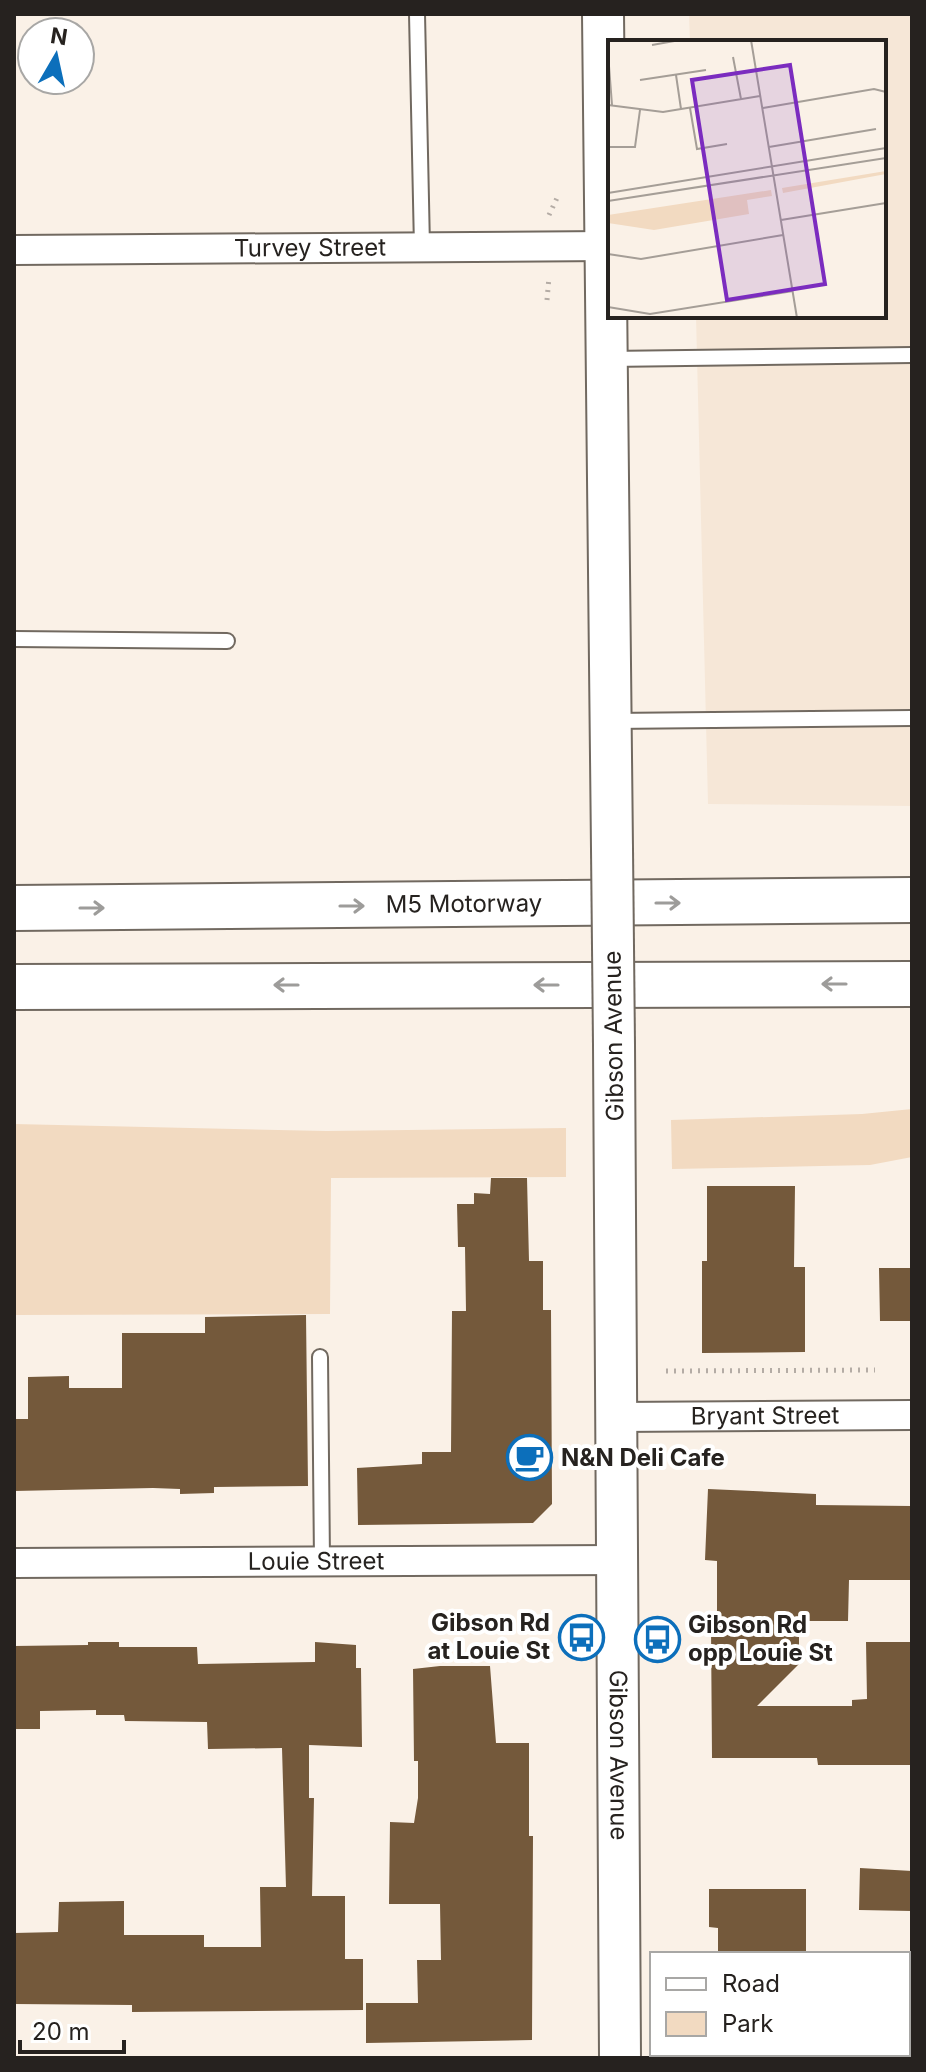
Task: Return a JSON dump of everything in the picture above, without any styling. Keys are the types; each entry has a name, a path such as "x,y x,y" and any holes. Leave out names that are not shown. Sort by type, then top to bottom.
{"highway":[{"name":"M5 Motorway","path":"14,908 912,900"},
{"path":"14,987 912,984"}],"main road":[{"name":"Gibson Avenue","path":"603,14 614,1045 620,2058"}],"street":[{"name":"Turvey Street","path":"14,250 607,246"},
{"name":"Bryant Street","path":"617,1417 912,1415"},
{"name":"Louie Street","path":"14,1563 618,1560"}],"lane":[{"path":"417,14 422,247"},
{"path":"608,359 912,355"},
{"path":"14,639 227,641"},
{"path":"611,721 912,718"},
{"path":"320,1357 322,1561"}],"path":[{"path":"666,1371 875,1370"}],"shaded area":[{"path":"689,14 912,14 912,806 708,804 696,318 886,318 886,40 690,40"}],"green space":[{"path":"912,1109 912,1157 870,1165 672,1169 671,1120 862,1114"},
{"path":"14,1124 326,1131 566,1128 566,1177 331,1178 330,1314 14,1315"}],"building":[{"path":"491,1178 527,1178 529,1261 543,1261 543,1310 551,1310 552,1504 533,1523 358,1525 357,1468 422,1464 422,1452 451,1452 452,1311 466,1311 465,1247 458,1247 457,1204 474,1204 474,1193 490,1194"},
{"path":"707,1186 795,1186 794,1267 805,1267 805,1352 702,1353 702,1261 707,1261"},
{"path":"879,1268 912,1268 912,1321 880,1321"},
{"path":"306,1315 308,1486 214,1487 214,1493 180,1494 180,1489 153,1488 14,1491 14,1419 28,1419 28,1377 69,1376 69,1388 122,1388 122,1333 205,1333 205,1317"},
{"path":"708,1489 816,1494 816,1505 911,1506 910,1580 849,1580 848,1621 799,1621 799,1664 757,1706 852,1706 852,1700 867,1699 866,1642 912,1642 912,1765 818,1765 817,1758 712,1758 711,1627 717,1626 717,1561 705,1560"},
{"path":"88,1642 119,1642 119,1647 197,1647 198,1664 315,1662 315,1642 356,1645 356,1668 361,1668 362,1747 309,1745 309,1798 314,1798 312,1896 345,1896 345,1959 363,1959 363,2010 132,2012 132,2005 14,2004 14,1933 58,1932 59,1902 124,1901 124,1935 204,1935 204,1947 261,1947 260,1887 286,1887 282,1748 208,1749 207,1722 125,1721 124,1715 96,1715 96,1710 40,1711 40,1729 14,1729 14,1646 88,1645"},
{"path":"490,1666 496,1743 529,1743 529,1836 533,1836 532,2040 366,2043 366,2003 418,2003 417,1960 441,1960 440,1904 389,1904 390,1822 414,1823 418,1798 418,1761 414,1761 413,1669"},
{"path":"860,1868 912,1871 912,1911 859,1910"},
{"path":"709,1889 806,1889 806,1952 718,1952 718,1928 709,1927"}],"place":[{"name":"N&N Deli Cafe","path":"530,1458"},
{"name":"Gibson Rd at Louie St","path":"581,1637"},
{"name":"Gibson Rd opp Louie St","path":"657,1639"}]}
